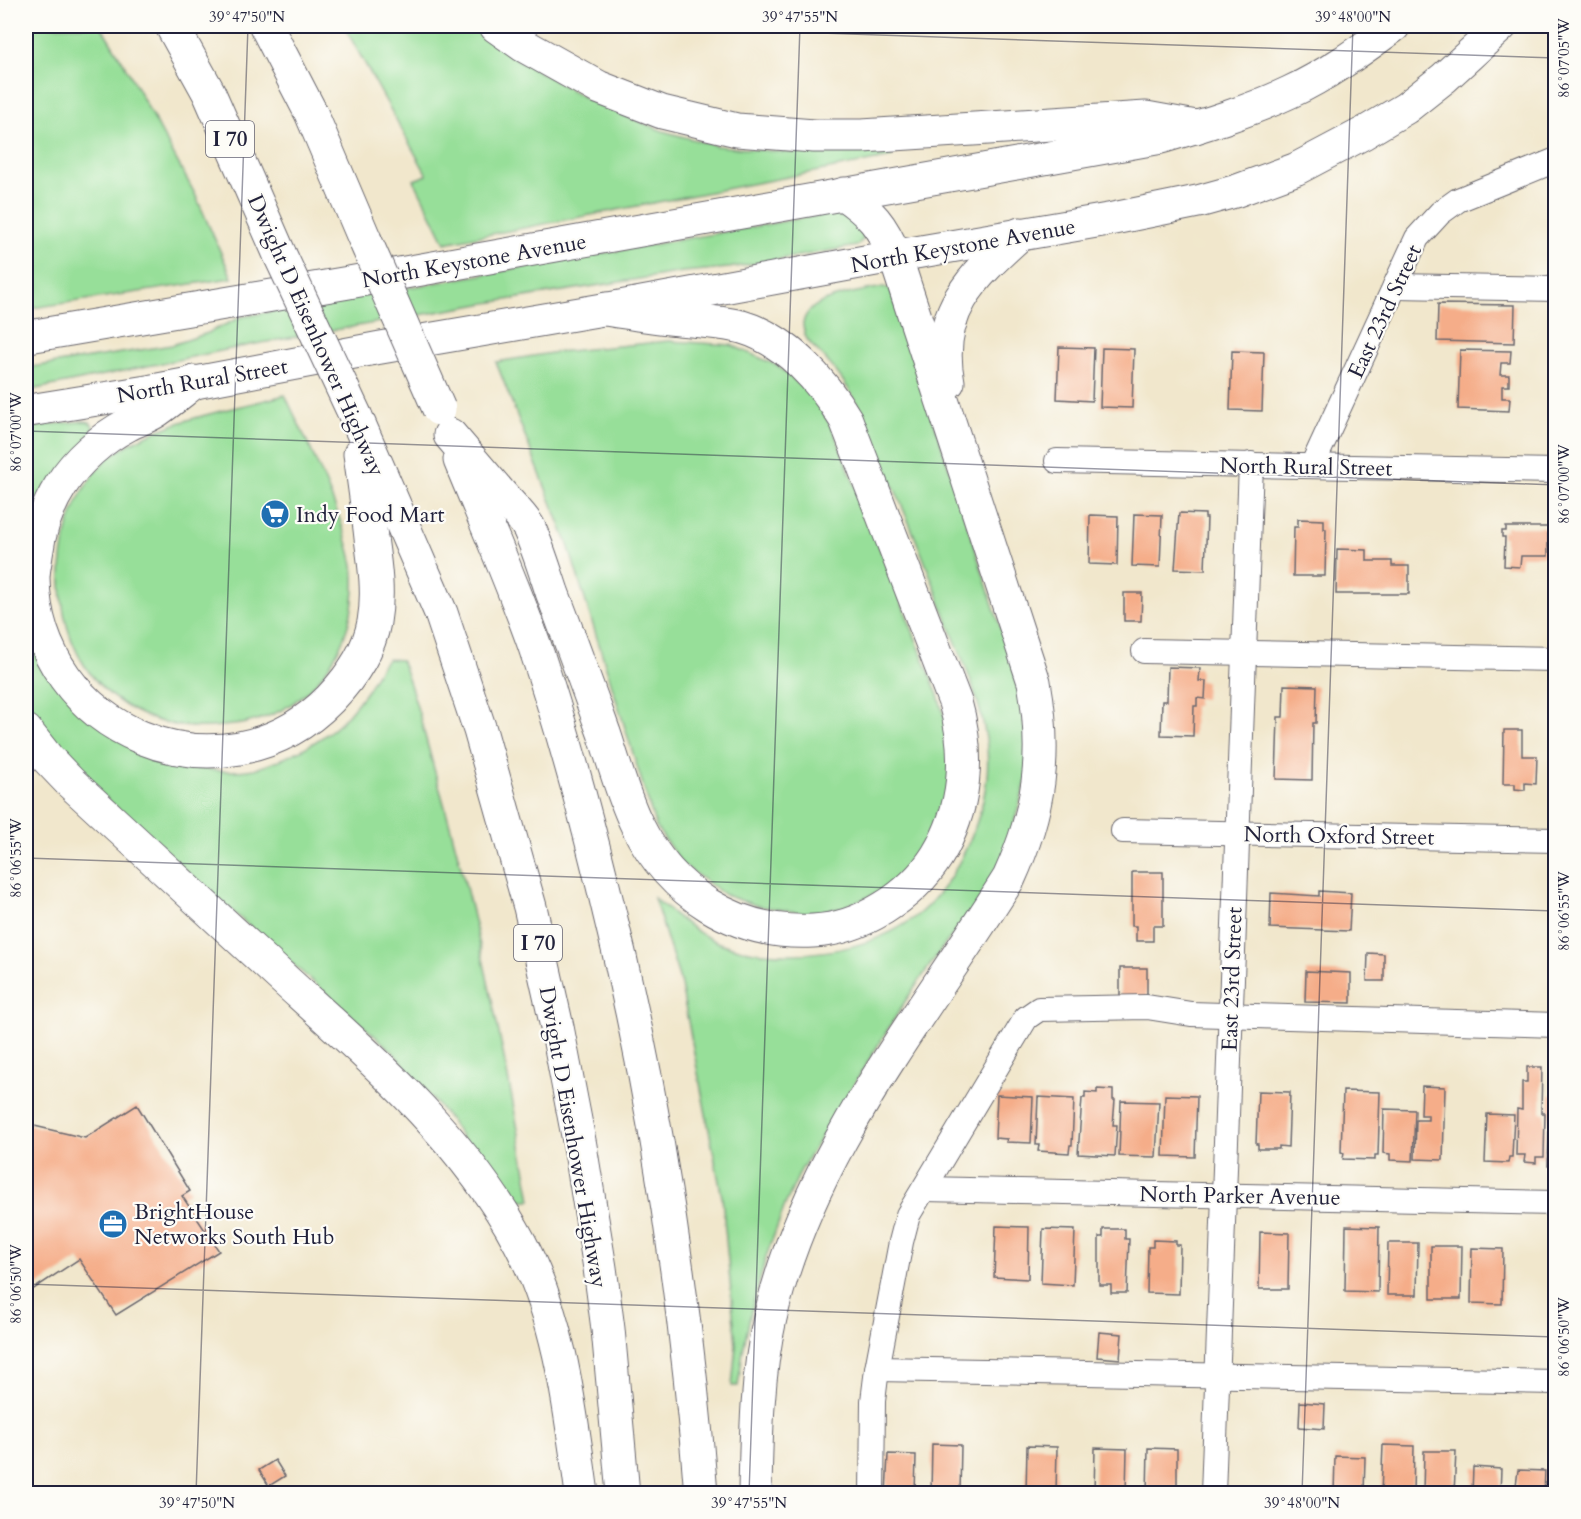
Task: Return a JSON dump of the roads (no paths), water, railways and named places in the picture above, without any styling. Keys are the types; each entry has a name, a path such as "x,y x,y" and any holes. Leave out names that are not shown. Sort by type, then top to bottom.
{"highway":[{"name":"Dwight D Eisenhower Highway","path":"172,26 209,93 280,255 356,417 441,613 480,730 530,907 572,1103 600,1268 623,1494"},
{"path":"266,26 310,113 445,422 536,651 572,768 627,985 651,1105 677,1265 694,1408 701,1494"},
{"path":"496,26 543,57 598,87 662,112 736,130 814,136 862,136 1146,118 1196,127"},
{"path":"755,1494 760,1392 770,1320 778,1285 803,1216 857,1109 1009,878 1023,848 1034,811 1041,741 1034,682 894,256 884,231 868,212 844,194"},
{"path":"953,432 944,353 952,316 977,274 1020,234"},
{"path":"445,422 528,526 636,823 664,869 702,902 724,915 751,924 794,932 822,930 871,915 912,888 927,872 942,848 955,817 963,783 965,755 962,725 846,420 822,384 794,358 779,346 745,328 606,309"},
{"path":"194,382 154,412 104,439 74,467 51,504 39,535 33,579 37,612 46,643 68,682 90,706 108,720 146,741 167,747 201,751 234,749 286,732 322,707 344,683 362,655 374,624 377,595 356,417"},
{"path":"26,731 70,782 385,1073 447,1140 481,1181 520,1244 545,1304 564,1375 582,1494"}],"main road":[{"name":"North Keystone Avenue","path":"26,337 346,283 1159,138 1289,93 1347,60 1394,26"},
{"name":"North Keystone Avenue","path":"378,348 1112,219 1200,201 1236,191 1296,169 1406,108 1444,78 1501,26"},
{"name":"North Rural Street","path":"26,411 378,348"}],"street":[{"name":"East 23rd Street","path":"1312,466 1417,238 1440,213 1467,195 1556,160"},
{"path":"1395,286 1556,289"},
{"name":"North Rural Street","path":"1057,461 1556,471"},
{"name":"East 23rd Street","path":"1213,1494 1251,464"},
{"path":"1144,651 1556,659"},
{"name":"North Oxford Street","path":"1123,831 1556,840"},
{"path":"872,1494 873,1401 877,1369 908,1215 1026,1018 1039,1009 1147,1007 1191,1014 1556,1025"},
{"name":"North Parker Avenue","path":"925,1189 1556,1203"},
{"path":"877,1369 1556,1382"}],"place":[{"name":"Indy Food Mart","path":"275,514"},
{"name":"BrightHouse Networks South Hub","path":"113,1224"}]}
